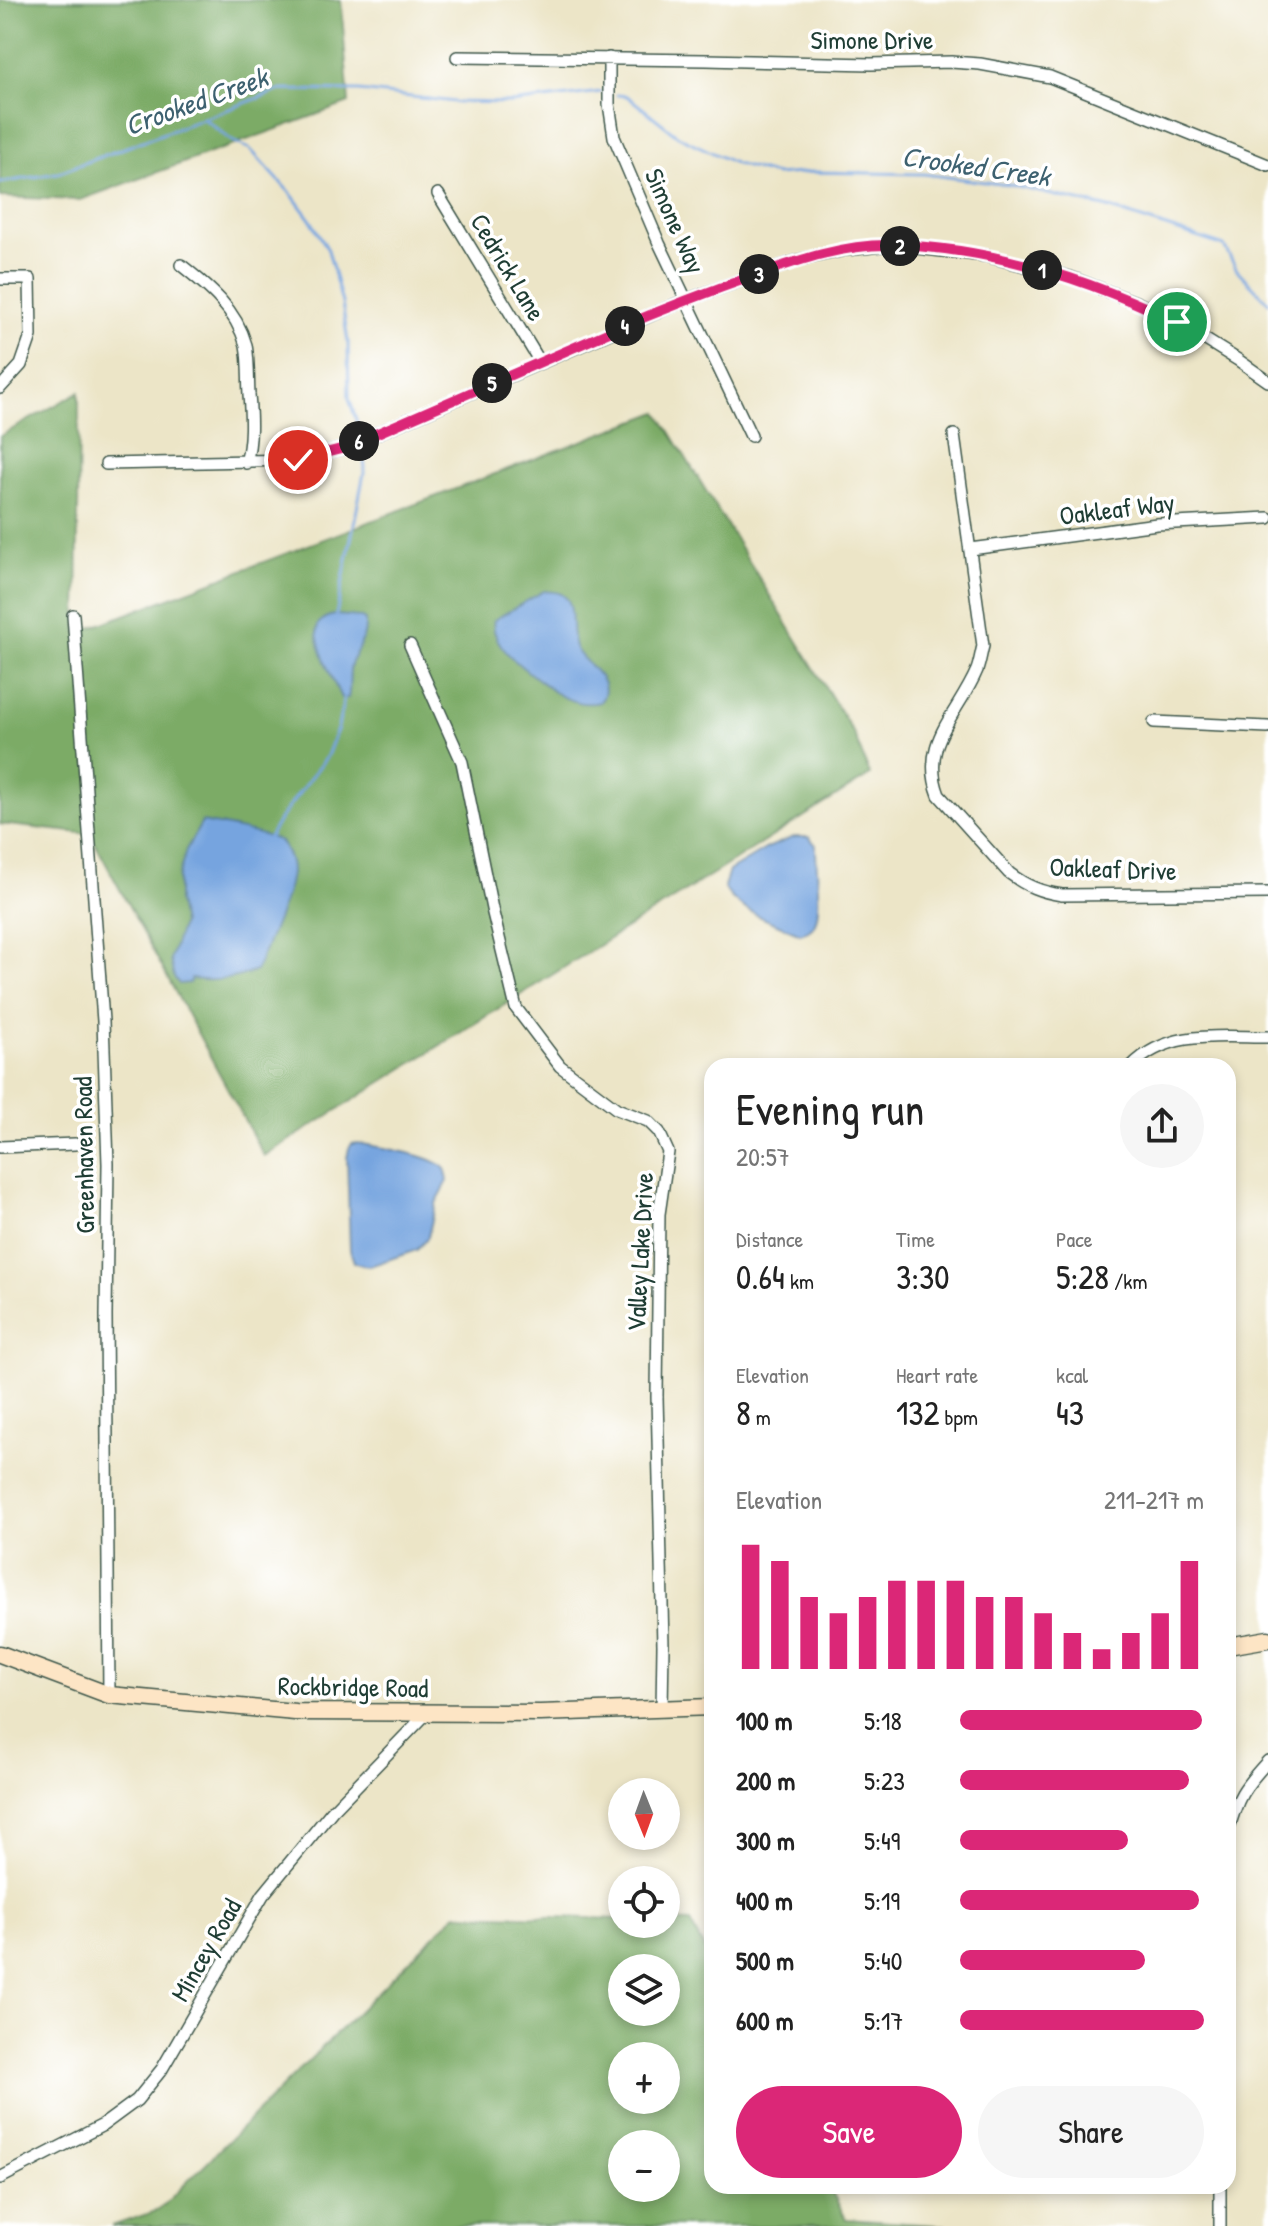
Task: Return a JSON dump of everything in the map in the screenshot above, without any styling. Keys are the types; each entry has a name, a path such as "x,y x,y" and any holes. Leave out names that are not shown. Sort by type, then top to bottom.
{"main road":[{"path":"1236,1645 1268,1639"},
{"name":"Rockbridge Road","path":"0,1654 109,1695 295,1712 540,1713 704,1707"}],"street":[{"name":"Simone Drive","path":"457,57 871,64 951,62 1022,71 1050,77 1268,165"},
{"name":"Simone Way","path":"609,58 609,104 614,137 659,243 751,436"},
{"name":"Cedrick Lane","path":"438,194 540,362"},
{"path":"106,464 298,460 341,449 686,300 799,260 890,245 986,256 1070,277 1138,303 1189,330 1268,381"},
{"path":"181,265 211,289 228,308 247,348 251,426 246,463"},
{"path":"0,279 30,279 31,336 21,365 0,388"},
{"name":"Oakleaf Drive","path":"954,435 983,646 978,668 934,753 932,767 939,795 1009,873 1047,893 1268,893"},
{"name":"Oakleaf Way","path":"971,549 1157,524 1268,518"},
{"name":"Greenhaven Road","path":"73,615 103,1021 108,1164 109,1695"},
{"name":"Valley Lake Drive","path":"410,645 462,762 516,1008 560,1066 617,1109 648,1121 659,1132 668,1152 659,1214 657,1351 662,1710"},
{"path":"1154,722 1268,727"},
{"path":"1141,1058 1174,1041 1189,1038 1268,1037"},
{"path":"0,1147 75,1144"},
{"name":"Mincey Road","path":"0,2178 103,2125 137,2100 162,2069 263,1895 332,1811 428,1712"},
{"path":"1236,1802 1268,1761"},
{"path":"1220,2194 1220,2226"}],"green space":[{"path":"0,0 341,0 349,103 80,200 0,197"},
{"path":"79,392 77,633 658,412 854,734 870,775 264,1156 90,834 0,824 0,436"},
{"path":"456,1914 608,1919 608,1938 680,1938 680,1922 690,1922 704,1949 704,2194 833,2194 846,2219 949,2226 112,2226 159,2210"}],"water":[{"path":"544,591 557,592 567,599 576,649 605,687 600,702 576,702 564,698 514,660 498,641 494,620"},
{"path":"336,615 365,620 363,639 350,669 348,698 341,698 318,638 319,623"},
{"path":"202,822 255,833 280,842 290,864 290,881 256,971 224,979 191,979 189,983 179,984 170,960 182,924 178,879 186,850"},
{"path":"794,837 809,837 816,845 818,912 812,928 800,934 747,910 724,887 729,871 767,848"},
{"path":"358,1143 430,1160 445,1169 448,1181 436,1203 428,1237 417,1250 370,1266 354,1262 350,1250 347,1158 349,1148"}],"waterway":[{"name":"Crooked Creek","path":"0,183 57,173 280,90 359,91 455,102 511,103 601,92"},
{"name":"Crooked Creek","path":"617,95 627,96 678,136 736,164 776,175 813,172 924,174 1009,185 1105,207 1224,246 1237,270 1268,302"},
{"path":"203,118 232,141 250,149 292,195 328,250 342,303 348,342 349,398 360,432"},
{"path":"336,615 365,468 362,448"},
{"path":"269,837 327,756 344,698"}],"route":[{"path":"298,460 341,449 686,300 799,260 845,250 890,245 986,256 1070,277 1177,322"}]}
